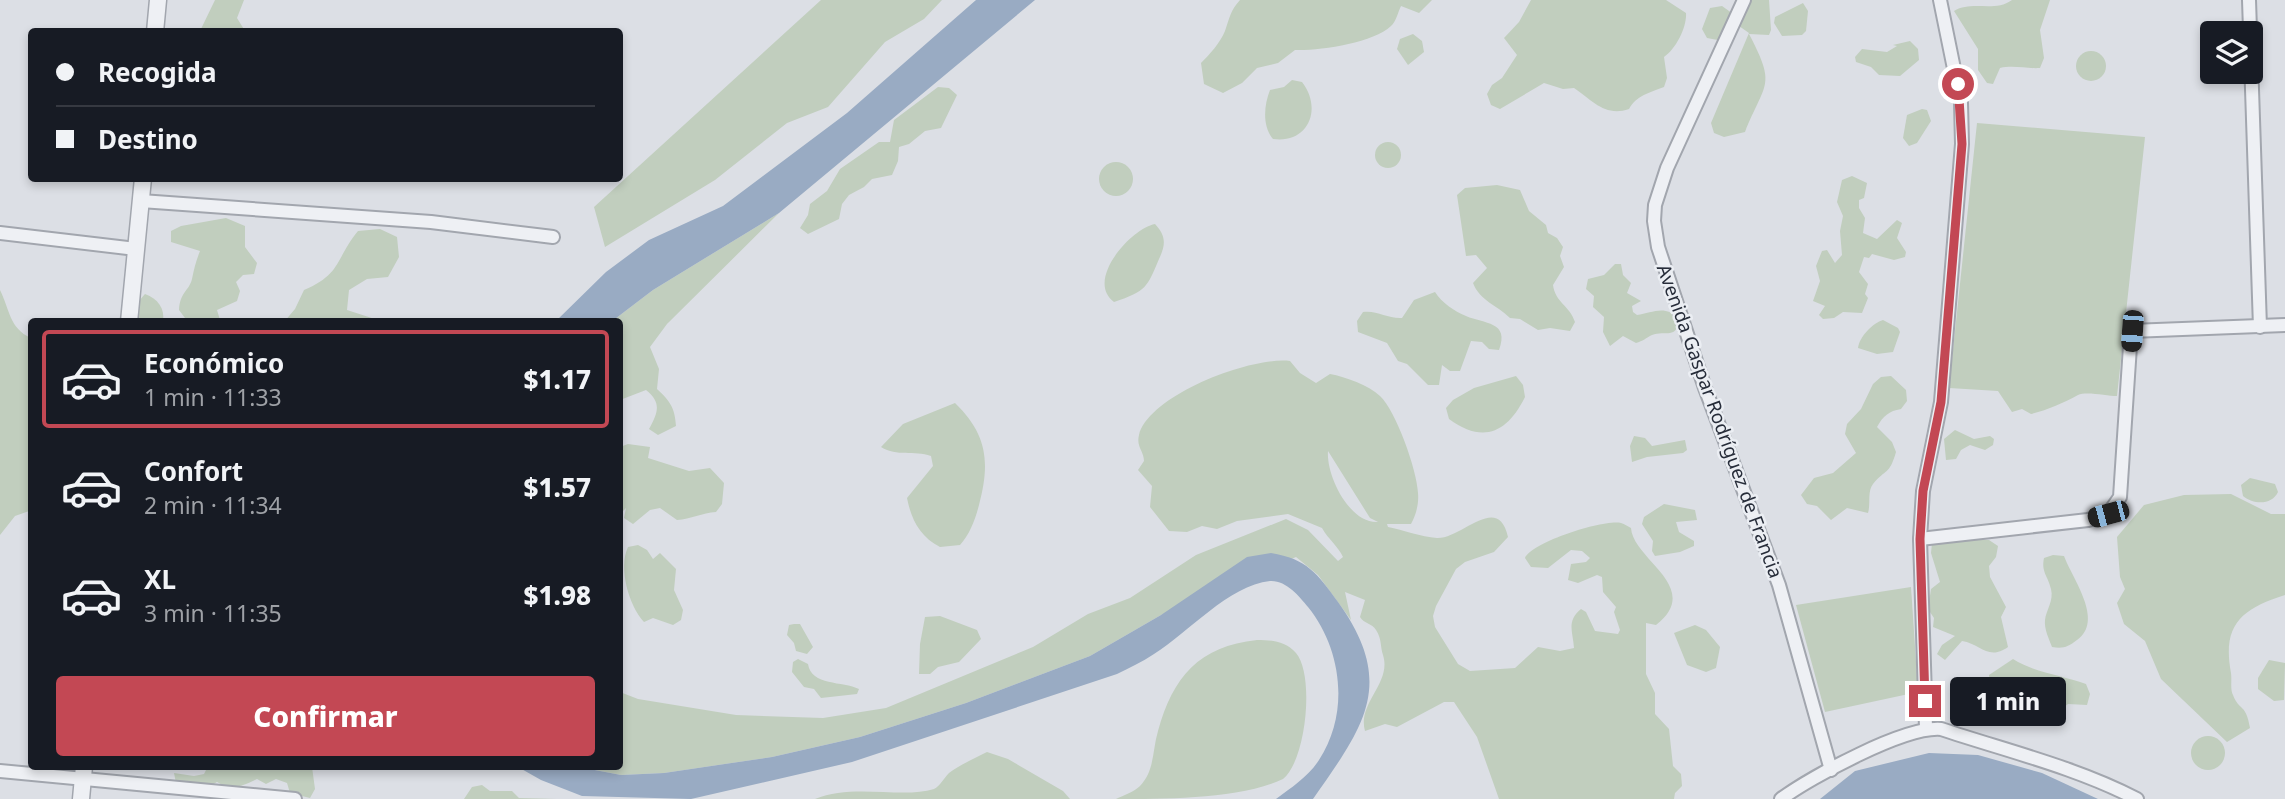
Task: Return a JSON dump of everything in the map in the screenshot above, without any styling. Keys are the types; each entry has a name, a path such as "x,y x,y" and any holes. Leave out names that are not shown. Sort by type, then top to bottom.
{"street":[{"path":"155,28 158,0"},
{"name":"Avenida Gaspar Rodríguez de Francia","path":"1744,0 1667,168 1655,205 1654,221 1658,247 1704,388 1779,585 1832,770"},
{"path":"1926,728 1920,539 1923,491 1941,402 1962,144 1959,90 1940,0"},
{"path":"2249,0 2260,327"},
{"path":"129,318 143,182"},
{"path":"141,201 430,222 553,237"},
{"path":"0,233 136,249"},
{"path":"1920,539 2088,520 2108,514 2120,497 2132,331 2285,325"},
{"path":"1781,799 1832,770 1926,728 1941,729 2050,764 2110,785 2137,799"},
{"path":"0,771 84,773 295,799"},
{"path":"81,799 84,773"}],"green space":[{"path":"215,0 244,0 237,18 243,28 201,28"},
{"path":"821,0 942,0 924,19 885,42 828,107 787,123 715,180 605,247 594,207"},
{"path":"1240,0 1432,0 1419,13 1401,6 1393,24 1372,37 1331,47 1295,50 1278,63 1257,68 1242,83 1223,93 1204,84 1201,63 1220,40 1232,11"},
{"path":"1531,0 1666,0 1686,13 1680,37 1664,57 1667,78 1664,87 1644,95 1629,109 1621,111 1606,109 1574,88 1563,89 1544,83 1500,109 1491,105 1487,94 1492,85 1502,78 1517,55 1504,38 1519,22"},
{"path":"1751,0 1769,0 1769,35 1749,34 1763,65 1765,84 1745,132 1724,137 1714,133 1711,123 1749,33 1739,26 1723,41 1707,38 1702,29 1710,8 1722,6 1736,16 1743,12"},
{"path":"2012,0 2050,0 2040,30 2044,58 2040,68 2000,68 1993,84 1987,83 1978,70 1978,49 1954,11 1969,6 1998,6"},
{"path":"1803,3 1808,11 1806,31 1802,35 1782,36 1774,23 1775,17"},
{"path":"1413,34 1422,41 1424,52 1408,65 1397,49 1400,39"},
{"path":"1910,41 1918,49 1919,60 1900,76 1879,75 1871,67 1856,62 1855,57 1862,49 1887,52 1897,46 1893,45"},
{"path":"2091,51 2102,55 2106,66 2102,77 2091,81 2080,77 2076,66 2080,55"},
{"path":"1292,80 1302,82 1308,92 1311,113 1303,130 1295,136 1273,139 1266,122 1268,96 1270,90 1284,87"},
{"path":"938,87 949,88 957,95 941,128 925,131 909,144 899,147 898,161 892,175 872,179 849,195 842,204 839,219 808,234 800,228 808,215 810,204 827,191 840,169 879,142 890,142 894,120"},
{"path":"1922,109 1927,110 1931,121 1917,143 1909,146 1903,138 1907,115"},
{"path":"1977,123 2145,137 2117,396 2082,394 2031,414 2022,409 2012,412 1998,391 1949,388"},
{"path":"1388,142 1397,146 1401,155 1397,164 1388,168 1379,164 1375,155 1379,146"},
{"path":"1116,162 1128,167 1133,179 1128,191 1116,196 1104,191 1099,179 1104,167"},
{"path":"1852,176 1867,183 1864,198 1859,200 1859,208 1865,218 1863,233 1877,239 1897,220 1902,223 1897,238 1906,252 1905,257 1894,260 1872,254 1869,258 1864,257 1859,272 1868,284 1865,294 1868,298 1862,313 1843,312 1834,318 1823,319 1819,315 1825,306 1813,301 1820,281 1816,266 1822,251 1827,250 1835,263 1842,255 1840,231 1843,216 1837,202 1842,180"},
{"path":"1497,185 1520,190 1529,211 1546,225 1548,233 1557,238 1563,247 1560,256 1564,267 1553,285 1554,291 1575,322 1570,331 1550,328 1538,330 1520,319 1510,318 1484,299 1473,283 1487,268 1476,255 1466,256 1457,195 1465,188"},
{"path":"779,213 667,324 650,347 659,369 657,389 671,405 676,426 658,435 649,429 657,408 651,395 646,390 623,399 623,318 616,318 653,290"},
{"path":"226,218 245,226 245,247 257,263 254,274 243,275 236,282 240,291 237,301 217,310 219,318 185,318 179,310 183,295 191,283 200,251 171,242 171,231 181,226"},
{"path":"1155,224 1163,236 1164,244 1152,276 1140,291 1114,302 1106,293 1105,282 1114,257 1134,235"},
{"path":"380,229 397,237 399,257 388,277 367,279 349,290 347,310 372,318 287,318 304,290 332,272 358,231"},
{"path":"1615,264 1621,264 1623,275 1631,283 1627,293 1641,301 1632,306 1633,312 1637,315 1669,312 1678,319 1676,330 1652,335 1636,343 1623,336 1610,346 1603,332 1604,317 1593,307 1594,296 1586,289 1588,279 1604,275"},
{"path":"0,290 14,324 28,336 28,511 15,516 0,535"},
{"path":"1435,292 1457,312 1493,325 1501,334 1501,341 1499,350 1489,349 1482,342 1471,341 1460,371 1450,371 1442,365 1439,385 1428,385 1407,364 1398,361 1387,343 1358,332 1357,321 1363,312 1402,318 1414,300"},
{"path":"145,294 154,299 160,305 163,318 136,318 138,302"},
{"path":"1883,320 1898,328 1900,332 1893,352 1877,354 1858,348 1867,331"},
{"path":"1290,361 1300,373 1316,383 1330,374 1350,379 1380,396 1393,414 1410,456 1418,497 1411,524 1387,524 1388,527 1437,538 1488,518 1496,518 1503,524 1508,537 1494,552 1465,562 1456,569 1433,616 1435,627 1458,664 1470,671 1515,668 1538,647 1560,651 1574,648 1572,622 1581,609 1586,612 1595,631 1618,634 1620,630 1614,612 1616,607 1603,592 1602,577 1597,575 1578,583 1568,580 1571,564 1586,562 1590,558 1582,551 1571,550 1548,568 1531,567 1525,558 1541,545 1585,528 1621,523 1631,528 1635,540 1670,586 1673,598 1669,611 1656,625 1646,623 1646,674 1655,693 1655,714 1669,729 1673,766 1681,774 1682,786 1675,793 1674,799 1499,799 1477,737 1454,702 1444,702 1397,727 1385,724 1365,731 1366,711 1383,675 1384,665 1378,633 1360,617 1365,600 1345,592 1351,620 1318,575 1296,557 1161,615 1090,656 966,703 860,737 772,757 664,773 621,775 595,770 623,770 623,693 638,699 736,715 823,718 886,708 1033,647 1088,614 1130,598 1196,555 1286,519 1308,530 1338,561 1343,557 1322,528 1288,514 1237,521 1217,529 1202,526 1187,532 1169,531 1150,507 1152,486 1138,470 1144,461 1139,435 1147,420 1161,406 1181,393 1204,381 1251,365","holes":["1328,451 1370,518 1378,522 1368,521 1349,507 1331,473"]},
{"path":"1516,376 1523,385 1525,397 1502,426 1483,433 1461,427 1449,419 1446,408 1453,400 1474,388"},
{"path":"1891,376 1906,390 1907,401 1901,409 1887,415 1877,427 1892,442 1896,452 1894,460 1871,487 1868,513 1847,508 1831,520 1817,506 1807,504 1801,495 1814,478 1833,473 1856,453 1845,434 1847,424 1861,409 1873,384 1881,377"},
{"path":"955,403 980,438 984,450 985,476 977,511 967,536 960,545 940,547 917,527 907,498 933,466 931,456 893,452 881,447 903,424"},
{"path":"1955,430 1974,439 1990,436 1994,439 1993,445 1985,450 1970,445 1961,450 1956,459 1946,460 1944,439"},
{"path":"1634,436 1645,438 1652,446 1685,440 1687,450 1632,462 1630,446"},
{"path":"623,446 650,447 648,458 689,471 710,468 724,483 722,504 716,512 677,520 660,508 650,510 633,524 624,518 626,508 623,511"},
{"path":"2250,478 2275,484 2278,492 2267,501 2247,499 2243,496 2241,485"},
{"path":"2231,494 2271,514 2285,514 2285,595 2246,613 2233,631 2229,643 2232,690 2250,728 2227,742 2161,679 2145,641 2124,624 2117,603 2125,589 2120,577 2117,537 2144,505 2184,495"},
{"path":"1664,504 1695,510 1697,520 1676,522 1679,532 1694,541 1694,546 1680,552 1655,556 1652,551 1653,541 1642,524 1644,517"},
{"path":"1967,539 1989,540 1998,546 1996,557 1989,566 1990,577 2006,607 2001,617 2008,647 1990,652 1962,641 1945,660 1937,654 1942,645 1955,636 1933,627 1934,618 1928,609 1931,589 1940,582 1931,553 1932,543"},
{"path":"638,545 647,550 653,559 660,553 676,569 674,590 683,610 681,620 673,625 653,618 644,622 630,597 625,576 625,556 628,547"},
{"path":"2064,556 2087,611 2085,632 2062,648 2052,647 2045,623 2052,593 2043,563 2044,558"},
{"path":"1911,587 1918,692 1825,712 1796,605"},
{"path":"940,616 977,630 981,639 959,662 938,667 930,674 919,674 920,644 925,617"},
{"path":"800,624 813,647 807,654 796,651 794,643 787,635 789,625"},
{"path":"1695,625 1706,630 1720,647 1716,668 1706,672 1687,665 1674,633"},
{"path":"1257,640 1278,642 1292,649 1302,664 1305,679 1302,737 1291,769 1283,779 1266,786 1225,794 1116,799 1135,790 1145,780 1151,767 1164,712 1181,680 1191,668 1219,649"},
{"path":"798,659 808,664 815,676 859,689 857,694 821,698 814,689 804,687 792,672 793,662"},
{"path":"2013,659 2039,671 2086,684 2090,694 2087,705 2068,704 2060,710 2038,698 2018,681 1991,686 1989,675"},
{"path":"2269,660 2285,663 2284,700 2274,701 2258,689 2258,678"},
{"path":"2208,736 2220,741 2225,753 2220,765 2208,770 2196,765 2191,753 2196,741"},
{"path":"987,752 1008,759 1063,791 1070,799 815,799 845,792 907,793 934,789 949,773"},
{"path":"206,770 312,770 315,789 310,798 290,793 287,783 276,779 266,784 257,779 232,787 217,782 208,787 176,783 174,773 194,776 204,774"},
{"path":"482,785 490,791 512,791 519,798 557,799 464,799 472,787"}],"water":[{"path":"976,0 1035,0 779,213 653,290 616,318 559,318 606,272 649,240 723,206 847,113"},
{"path":"1271,553 1294,559 1310,569 1338,602 1356,631 1366,657 1369,681 1367,704 1359,726 1347,749 1313,799 1276,799 1310,772 1329,742 1338,702 1335,661 1320,624 1308,607 1287,586 1276,581 1255,584 1239,591 1154,654 1117,674 852,762 691,799 582,796 523,770 595,770 621,775 664,773 772,757 860,737 966,703 1090,656 1161,615 1247,557"},
{"path":"1929,753 1978,755 2042,773 2098,799 1820,799 1855,771"}],"route":[{"path":"1925,701 1920,539 1923,491 1941,402 1962,144 1958,84"}]}
